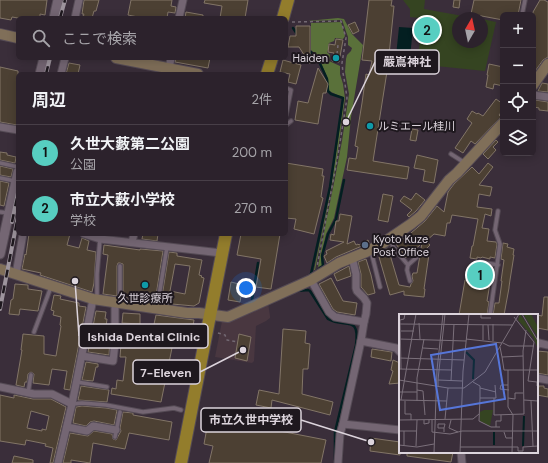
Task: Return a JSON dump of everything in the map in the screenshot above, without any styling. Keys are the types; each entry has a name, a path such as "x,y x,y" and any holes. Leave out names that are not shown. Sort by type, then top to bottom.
{"highway":[{"path":"287,16 288,0"},
{"path":"268,72 271,60"},
{"path":"181,463 225,236"}],"main road":[{"path":"0,34 16,38"},
{"path":"124,60 178,72"},
{"path":"536,78 548,64"},
{"path":"0,269 95,299 157,309 228,317 311,280 339,263 370,250 411,224 421,216 449,180 500,126"}],"street":[{"path":"54,16 58,0"},
{"path":"76,16 80,0"},
{"path":"179,16 183,0"},
{"path":"40,72 44,60"},
{"path":"62,72 64,60"},
{"path":"168,71 171,60"},
{"path":"536,95 548,97"},
{"path":"0,127 16,130"},
{"path":"0,254 5,213 16,180"},
{"path":"16,274 23,236"},
{"path":"90,236 100,239 221,253"},
{"path":"132,242 134,236"},
{"path":"338,463 340,434 361,341 366,303 356,288 356,270 352,257"},
{"path":"311,280 328,312 335,317 364,322"},
{"path":"58,463 95,299"},
{"path":"82,356 113,361 118,302"},
{"path":"361,341 396,348 399,351"},
{"path":"538,343 548,345"},
{"path":"538,378 548,380"},
{"path":"0,387 28,393 52,394 72,404"},
{"path":"343,424 399,430"},
{"path":"67,427 87,431 93,426 116,434"},
{"path":"461,453 462,463"}],"lane":[{"path":"523,12 525,0"},
{"path":"288,89 291,90 288,105"},
{"path":"451,154 466,163"},
{"path":"0,163 16,167"},
{"path":"0,178 16,177"},
{"path":"490,314 500,244 495,230 498,211"},
{"path":"391,238 393,247 408,265"},
{"path":"95,299 100,239"},
{"path":"157,309 167,246"},
{"path":"370,250 380,287"},
{"path":"410,281 407,270 408,265 417,257"},
{"path":"480,262 498,265"},
{"path":"118,302 120,266"},
{"path":"34,332 51,286"},
{"path":"28,393 30,375"},
{"path":"77,382 107,387"},
{"path":"72,404 82,403 106,405 143,412 174,408 181,410"},
{"path":"116,434 120,412"}],"path":[{"path":"288,20 341,21 346,38 342,68 347,98 338,156 316,269"},
{"path":"337,54 338,45"},
{"path":"218,333 225,335 228,340 238,342"}],"shaded area":[{"path":"399,27 413,28 410,57 396,56"},
{"path":"268,303 270,318 256,326 254,361 252,363 215,357 222,321"}],"green space":[{"path":"403,0 425,0 424,9 452,14 452,48 488,48 488,20 496,22 485,71 416,64 422,21 420,18 410,17 410,9"},
{"path":"338,18 344,19 352,34 363,45 351,117 347,157 334,218 326,234 321,255 322,265 318,267 342,141 349,94 345,72 346,59 352,48 348,45 348,37 342,20 307,21"},
{"path":"341,22 345,36 343,39 335,38 334,41 329,43 328,46 330,49 327,52 330,55 329,61 340,66 340,74 345,98 336,165 314,270 331,187 344,98 329,91 328,79 318,56 311,50 311,23"},
{"path":"468,265 490,268 494,272 492,283 465,279"}],"building":[{"path":"0,0 47,0 45,15 16,16 16,18 12,17 11,20 0,18"},
{"path":"84,0 99,0 96,11 94,11 93,16 83,16 84,14 82,14"},
{"path":"131,0 172,0 171,6 176,7 175,13 168,12 167,16 128,15"},
{"path":"205,0 248,0 245,16 220,16 222,6 204,3"},
{"path":"369,0 392,0 391,6 394,6 388,65 373,161 409,167 407,179 347,170 349,158 356,159 358,147 355,146 366,74 369,75 372,61 362,60"},
{"path":"454,0 460,0 459,8 453,7"},
{"path":"474,0 521,0 519,12 500,12 500,19 488,17 488,12 471,12"},
{"path":"540,0 548,2 548,57 543,60 536,70 536,12 533,12"},
{"path":"186,12 203,15 203,16 185,16"},
{"path":"355,22 359,31 353,34 348,25"},
{"path":"296,26 310,26 310,64 299,47 288,47 290,36 296,36"},
{"path":"336,39 343,40 339,62 332,61 334,53 328,52 329,44 335,45"},
{"path":"176,60 210,60 208,68 175,62"},
{"path":"283,60 301,65 296,84 288,82 290,74 288,72 280,72"},
{"path":"69,63 80,65 78,72 67,72"},
{"path":"489,64 500,66 500,85 494,84 493,89 486,87"},
{"path":"0,67 18,72 16,72 16,125 0,122"},
{"path":"318,68 328,84 326,93 323,93 318,124 295,120 298,101 308,103"},
{"path":"542,83 548,84 548,92 538,91"},
{"path":"496,99 500,102 500,118 475,144 471,141 463,153 455,148 472,123 467,119 472,111 483,116"},
{"path":"536,100 548,102 548,111 539,110 539,108 536,107"},
{"path":"412,129 418,130 416,141 410,140"},
{"path":"496,140 498,142 493,147 496,150 488,159 483,154"},
{"path":"0,152 16,157 15,163 0,160"},
{"path":"417,155 438,160 434,183 423,181 425,170 414,168"},
{"path":"288,163 323,169 322,176 324,176 321,197 323,198 314,234 294,229 296,219 288,218"},
{"path":"488,163 493,167 479,185 492,187 490,196 479,194 477,207 492,209 491,216 485,214 482,228 489,229 487,241 496,242 497,244 495,258 470,258 478,219 452,215 450,223 447,223 445,236 434,234 426,241 430,245 422,253 429,254 424,297 404,295 404,291 390,295 379,257 381,256 380,252 388,248 399,285 410,287 413,281 413,273 417,273 422,243 406,258 396,244 425,221 437,206 444,212 448,192 454,184 472,167 479,174"},
{"path":"0,166 13,169 11,177 0,175"},
{"path":"0,181 9,183 4,206 0,205"},
{"path":"416,193 425,200 409,217 407,215 412,210 400,201 404,196 411,200"},
{"path":"383,194 393,196 388,222 378,220"},
{"path":"340,214 352,216 347,244 354,241 356,245 359,245 368,240 369,243 336,257 327,263 324,256 327,254 326,251 344,242 330,240 331,234 334,235 336,221 339,221"},
{"path":"29,236 69,236 67,245 79,248 82,238 89,241 87,250 96,252 92,292 40,275 41,273 22,269 25,254 26,255"},
{"path":"143,236 158,236 157,241 142,239"},
{"path":"241,236 280,236 271,289 256,287 261,259 237,255"},
{"path":"503,243 508,244 507,247 514,249 514,255 504,314 493,314 495,303 499,303 504,260 501,259"},
{"path":"104,245 140,250 163,251 155,302 149,301 149,297 136,295 136,299 123,297 123,264 120,263 118,263 117,266 117,296 103,294 108,255 103,254"},
{"path":"169,252 177,253 177,256 202,260 199,275 204,278 199,303 194,306 161,303","holes":["175,264 190,266 185,294 170,291"]},
{"path":"366,259 375,293 368,295 361,287 361,274 358,262"},
{"path":"349,266 351,276 337,281 334,274"},
{"path":"331,278 343,301 357,303 355,315 337,312 333,309 319,284"},
{"path":"465,280 490,283 487,301 489,302 487,314 459,314"},
{"path":"231,282 243,285 240,302 228,300"},
{"path":"15,284 28,285 28,289 42,291 38,311 20,309 19,315 9,314"},
{"path":"54,295 61,296 60,299 79,303 79,306 86,307 70,390 64,389 67,371 52,369 49,385 33,383 34,374 31,372 28,374 27,382 25,382 24,387 16,385 23,334 44,336 44,354 56,356 61,317 53,315 54,311 51,310"},
{"path":"544,297 548,297 548,330 538,328 538,315 542,316"},
{"path":"96,311 106,312 105,319 107,319 105,335 110,336 109,355 88,352"},
{"path":"123,313 140,314 140,324 122,323"},
{"path":"156,315 194,320 193,326 189,326 187,338 179,337 177,344 173,343 161,402 111,394 112,388 116,389 117,380 123,381 126,357 120,357 121,344 149,347"},
{"path":"283,329 306,331 305,343 310,344 308,369 303,369 302,394 333,402 330,415 272,400 271,408 256,405 259,390 279,394"},
{"path":"239,334 251,337 247,361 235,358"},
{"path":"372,349 392,352 391,361 371,357"},
{"path":"538,351 548,352 548,375 538,373"},
{"path":"393,360 399,363 399,383 389,384 393,371 391,370"},
{"path":"86,362 98,364 93,381 82,380"},
{"path":"81,386 109,390 107,402 78,400"},
{"path":"539,386 544,386 544,388 548,389 548,397 538,395"},
{"path":"0,395 14,398 14,395 33,399 51,399 66,407 53,463 50,463 53,448 45,446 46,444 26,440 25,445 0,441","holes":["31,411 49,416 46,430 42,429 42,431 27,428"]},
{"path":"82,406 117,410 114,425 94,421 90,422 86,426 73,423 76,407"},
{"path":"123,412 172,422 169,440 129,433 125,449 93,443 90,463 71,460 71,463 63,463 70,433 88,436 94,431 112,434 113,439 116,440 121,431 120,428"},
{"path":"218,419 326,440 321,463 209,463 213,446 204,444 208,422 217,423"},
{"path":"371,438 399,442 400,455 370,451"},
{"path":"407,453 453,453 451,462 407,456"},
{"path":"14,456 33,460 33,463 12,463"}],"waterway":[{"path":"293,28 297,34"},
{"path":"308,50 317,57 327,79 328,91 331,94 343,98 330,187 310,275"},
{"path":"314,273 323,266 322,256 328,234 336,219 344,180"},
{"path":"255,301 252,300 258,263"},
{"path":"297,291 310,291 328,319 334,322 350,324 356,329 356,345 335,432 335,460"}],"railway":[{"path":"61,16 65,0"},
{"path":"46,72 50,60"},
{"path":"12,222 16,203"},
{"path":"0,309 16,226"}],"place":[{"name":"市立大薮小学校","path":"427,30"},
{"name":"Haiden","path":"336,58"},
{"name":"嚴嶌神社","path":"346,122"},
{"name":"ルミエール桂川","path":"370,126"},
{"name":"Kyoto Kuze Post Office","path":"365,245"},
{"name":"久世大藪第二公園","path":"480,275"},
{"name":"Ishida Dental Clinic","path":"75,281"},
{"name":"久世診療所","path":"145,285"},
{"name":"7-Eleven","path":"243,350"},
{"name":"市立久世中学校","path":"371,442"}]}
